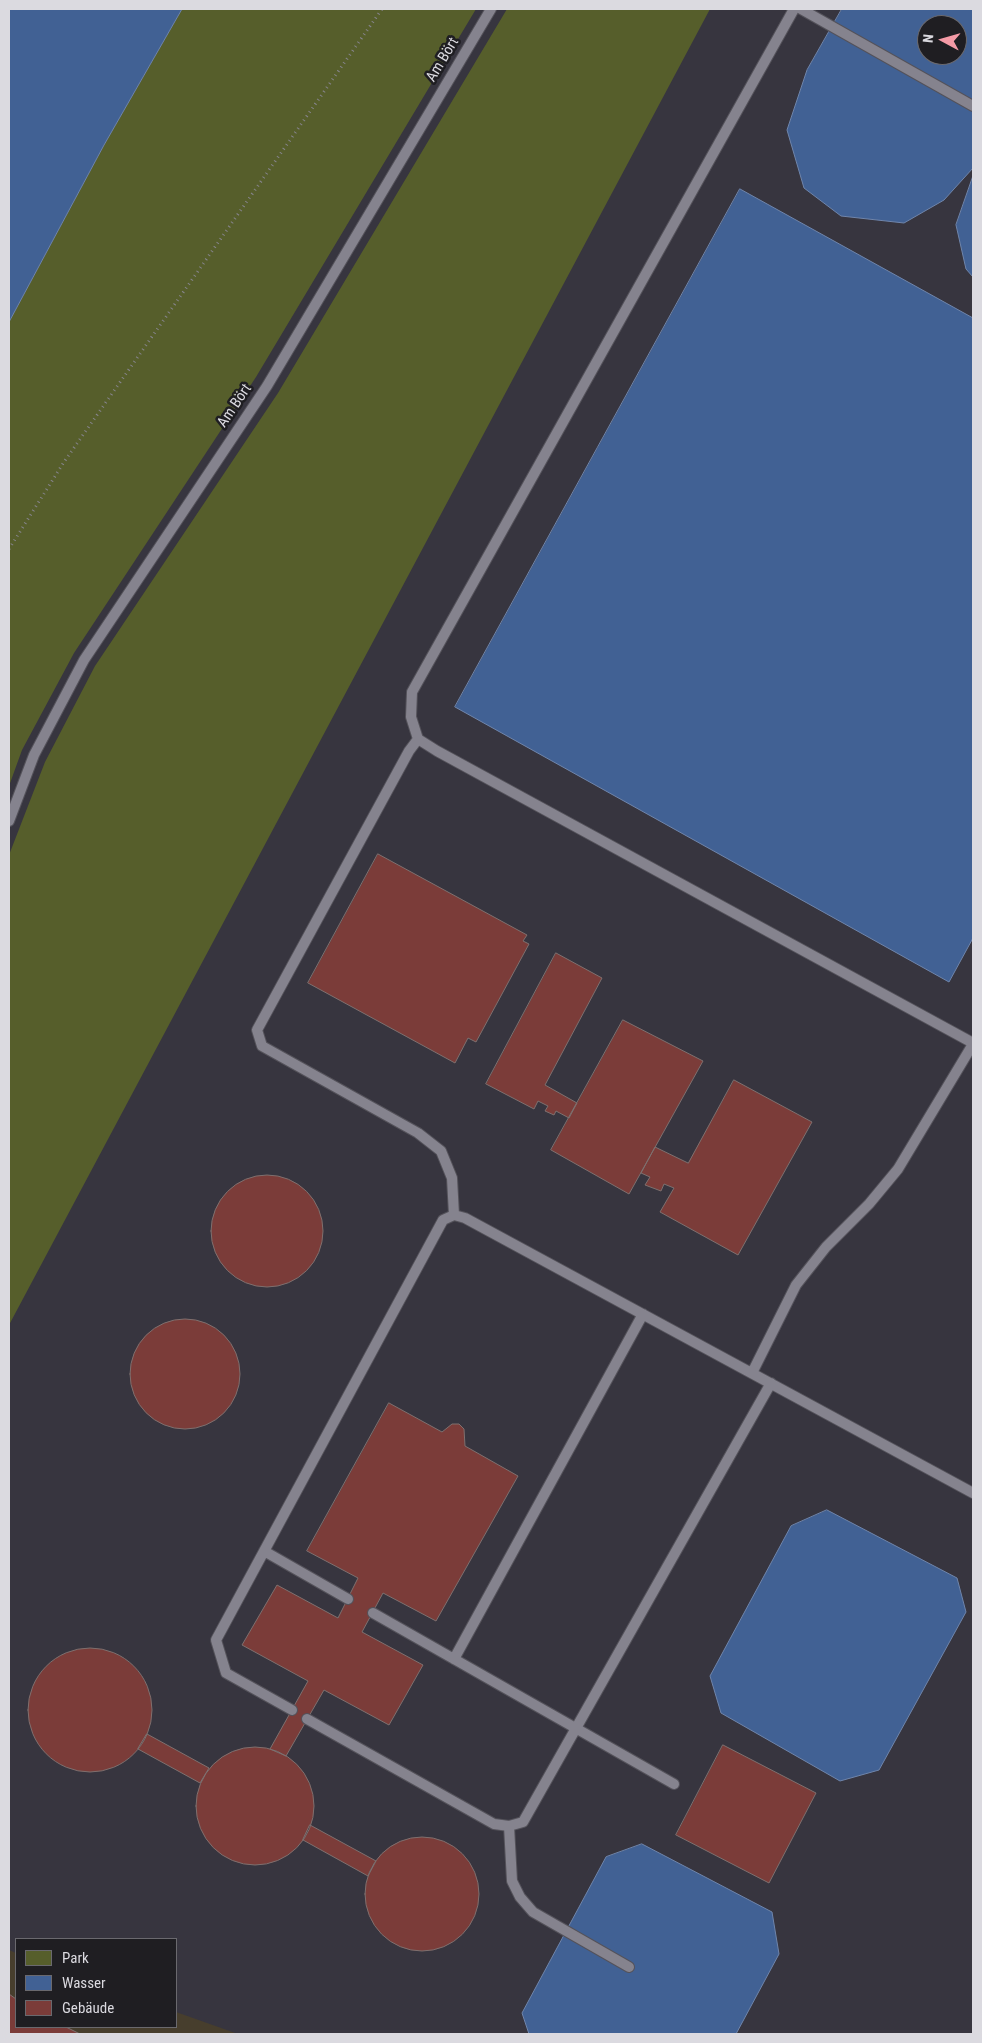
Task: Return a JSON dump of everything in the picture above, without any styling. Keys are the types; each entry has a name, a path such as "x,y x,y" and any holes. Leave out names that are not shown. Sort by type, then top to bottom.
{"lane":[{"name":"Am Bört","path":"9,821 34,755 84,660 267,386 491,9"},
{"path":"752,1373 796,1285 826,1247 869,1204 898,1169 973,1043 418,739 410,717 412,692 794,9"},
{"path":"801,9 973,106"},
{"path":"418,739 404,760 257,1030 262,1046 418,1133 441,1151 452,1178 454,1215"},
{"path":"292,1710 226,1673 216,1640 442,1220 454,1215 466,1218 973,1493"},
{"path":"454,1659 643,1314"},
{"path":"307,1719 494,1824 509,1826 523,1822 771,1383"},
{"path":"264,1551 348,1599"},
{"path":"372,1613 674,1784"},
{"path":"509,1826 512,1881 524,1902 533,1912 629,1967"}],"path":[{"path":"9,549 64,462 382,9"}],"shaded area":[{"path":"9,1950 15,1953 15,2028 178,2028 178,2013 238,2034 9,2034"}],"green space":[{"path":"182,9 476,9 256,377 74,653 22,750 9,786 9,322 104,145"},
{"path":"507,9 710,9 9,1325 9,855 45,762 95,666 278,393"}],"water":[{"path":"9,9 182,9 104,145 9,322"},
{"path":"842,9 973,9 973,168 944,200 904,223 841,216 804,188 787,130 807,70"},
{"path":"973,176 973,277 966,269 956,225"},
{"path":"740,189 973,318 973,938 949,982 455,707"},
{"path":"827,1510 957,1578 966,1612 879,1770 840,1781 721,1713 710,1676 791,1526"},
{"path":"642,1844 772,1912 779,1954 736,2034 529,2034 522,2013 606,1857"}],"building":[{"path":"378,854 527,935 523,941 529,944 476,1042 468,1038 455,1063 308,983"},
{"path":"556,953 602,978 545,1085 577,1103 569,1118 556,1111 554,1115 545,1111 548,1106 538,1101 534,1109 486,1084"},
{"path":"623,1020 703,1061 629,1194 551,1150"},
{"path":"734,1080 812,1122 738,1255 660,1212 674,1188 664,1184 661,1191 645,1185 650,1177 641,1173 655,1147 688,1163"},
{"path":"267,1175 278,1176 288,1180 306,1192 318,1210 322,1220 322,1242 318,1252 306,1270 288,1282 278,1286 267,1287 256,1286 246,1282 228,1270 216,1252 212,1242 211,1231 212,1220 216,1210 228,1192 246,1180 256,1176"},
{"path":"185,1319 206,1323 224,1335 236,1353 240,1374 236,1395 224,1413 206,1425 185,1429 164,1425 146,1413 134,1395 130,1374 134,1353 146,1335 164,1323"},
{"path":"389,1403 442,1432 452,1424 459,1424 464,1429 465,1446 518,1476 436,1621 383,1593 362,1632 423,1665 389,1725 324,1690 286,1756 270,1749 308,1681 242,1645 277,1585 338,1618 358,1578 307,1551"},
{"path":"90,1648 114,1653 134,1666 147,1686 152,1710 147,1734 134,1754 114,1767 90,1772 66,1767 46,1754 33,1734 28,1710 33,1686 46,1666 66,1653"},
{"path":"147,1734 209,1768 200,1783 138,1749"},
{"path":"723,1745 816,1793 769,1883 676,1835"},
{"path":"255,1747 278,1751 297,1764 310,1783 314,1806 310,1829 297,1848 278,1861 255,1865 232,1861 213,1848 200,1829 196,1806 200,1783 213,1764 232,1751"},
{"path":"310,1825 376,1861 368,1876 303,1840"},
{"path":"422,1837 444,1841 454,1846 470,1862 475,1872 479,1894 475,1916 470,1926 454,1942 444,1947 422,1951 400,1947 390,1942 374,1926 369,1916 365,1894 369,1872 374,1862 390,1846 400,1841"},
{"path":"9,1994 15,1998 15,2028 68,2028 80,2034 9,2034"}]}
